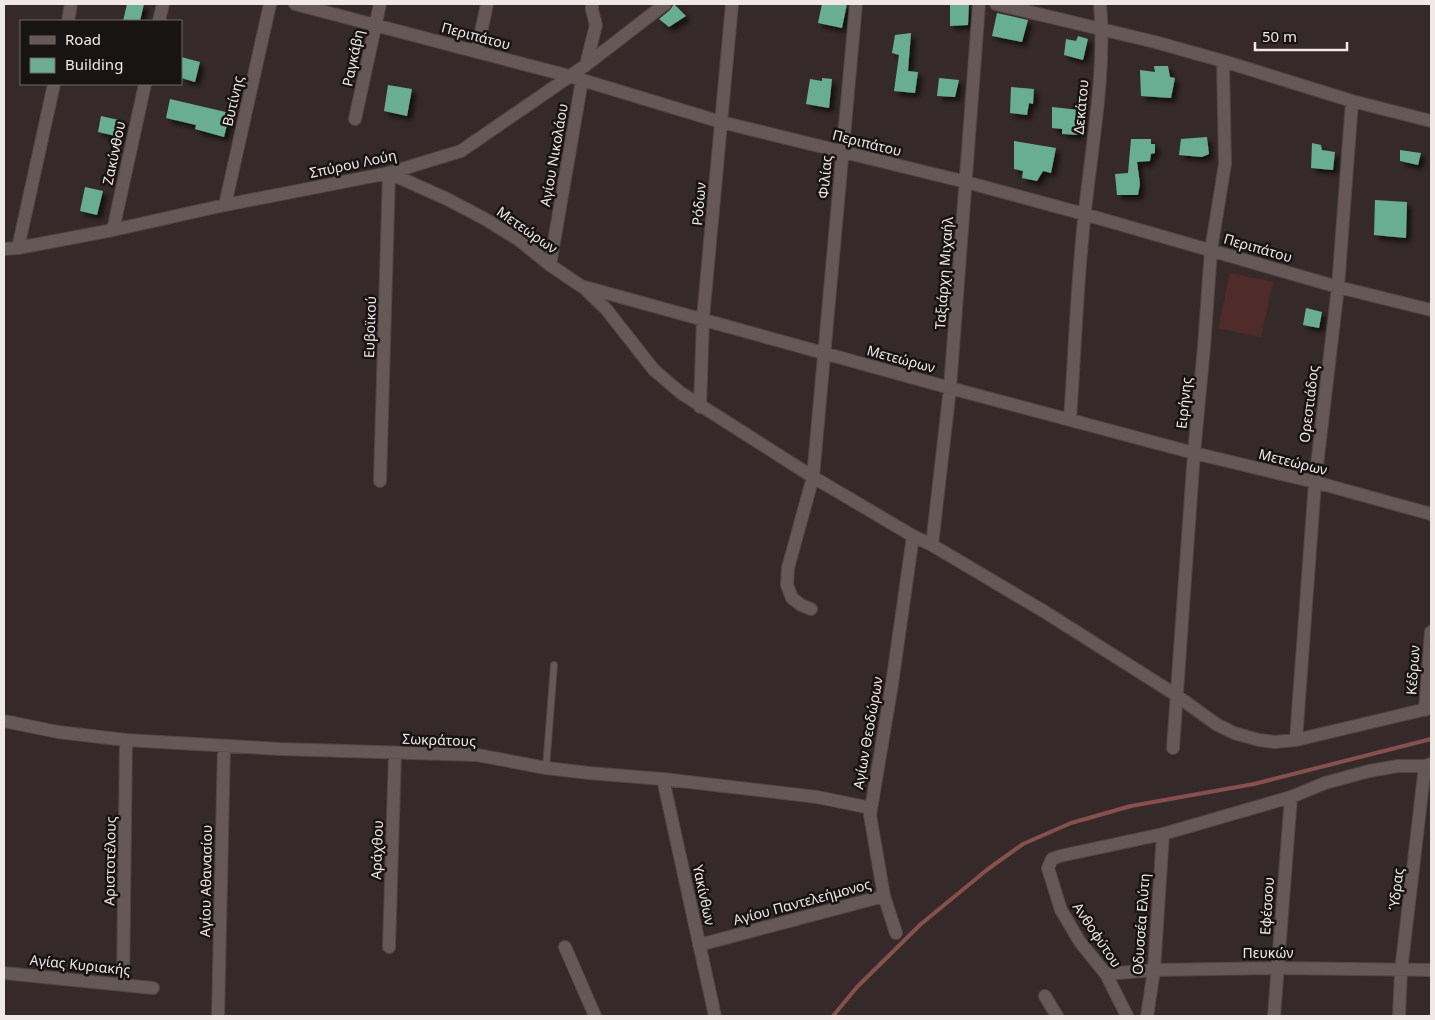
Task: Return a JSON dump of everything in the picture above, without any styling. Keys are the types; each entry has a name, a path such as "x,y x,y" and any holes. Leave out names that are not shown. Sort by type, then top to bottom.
{"street":[{"path":"68,20 71,4"},
{"path":"159,20 163,4"},
{"name":"Βυτίνης","path":"225,205 270,4"},
{"name":"Περιπάτου","path":"295,4 569,76 721,122 966,182 1338,287 1431,310"},
{"name":"Ραγκάβη","path":"355,119 380,4"},
{"path":"477,51 487,4"},
{"name":"Σπύρου Λούη","path":"4,249 113,230 225,205 389,173 461,151 586,65 665,4"},
{"name":"Ρόδων","path":"700,407 703,318 732,4"},
{"name":"Φιλίας","path":"811,608 801,605 792,598 788,585 788,568 812,477 856,4"},
{"name":"Ταξιάρχη Μιχαήλ","path":"932,545 950,388 979,4"},
{"path":"996,4 1223,61 1352,101 1431,121"},
{"name":"Δεκάτου","path":"1070,419 1084,214 1096,124 1102,30 1100,4"},
{"path":"586,65 596,25 592,7"},
{"name":"Ειρήνης","path":"1173,748 1194,453 1211,250 1225,164 1223,61"},
{"name":"Αγίου Νικολάου","path":"550,265 582,80"},
{"path":"18,248 54,85"},
{"name":"Ζακύνθου","path":"113,230 145,85"},
{"name":"Ορεστιάδος","path":"1296,740 1315,482 1338,287 1352,101"},
{"name":"Μετεώρων","path":"389,173 447,199 485,219 519,240 550,265 581,286 703,318 950,388 1194,453 1315,482 1431,514"},
{"name":"Ευβοϊκού","path":"380,481 389,173"},
{"path":"581,286 606,309 654,370 681,394 812,477 1045,612 1176,695 1216,724 1234,733 1275,742 1296,740 1428,709"},
{"name":"Αγίων Θεοδώρων","path":"896,933 884,896 870,821 913,536"},
{"name":"Κέδρων","path":"1428,709 1431,632"},
{"name":"Σωκράτους","path":"4,721 58,732 126,740 396,754 477,755 546,768 663,779 817,797 871,808"},
{"name":"Αριστοτέλους","path":"123,984 126,740"},
{"name":"Αγίου Αθανασίου","path":"218,1016 224,746"},
{"name":"Αράχθου","path":"389,947 396,754"},
{"path":"1163,834 1291,797 1325,783 1369,770 1398,766 1428,765"},
{"name":"Ύδρας","path":"1399,1016 1401,971 1428,765"},
{"name":"Υακίνθων","path":"663,779 715,1016"},
{"name":"Εφέσσου","path":"1274,1016 1291,797"},
{"name":"Ανθοφύτου","path":"1127,1016 1106,974 1080,942 1061,910 1048,868 1052,859 1060,856 1163,834"},
{"name":"Οδυσσέα Ελύτη","path":"1147,1016 1154,970 1163,834"},
{"name":"Αγίου Παντελεήμονος","path":"699,945 884,896"},
{"path":"565,947 595,1016"},
{"name":"Πευκών","path":"1106,974 1154,970 1278,968 1431,970"},
{"name":"Αγίας Κυριακής","path":"4,973 153,988"},
{"path":"1045,996 1057,1016"}],"lane":[{"path":"546,768 554,665"}],"shaded area":[{"path":"1230,273 1273,282 1261,337 1218,328"}],"building":[{"path":"127,4 144,4 140,20 123,20"},
{"path":"674,4 686,16 669,27 659,19"},
{"path":"822,4 847,4 842,28 818,23"},
{"path":"950,4 969,4 968,25 950,26"},
{"path":"997,13 1028,20 1022,42 992,36"},
{"path":"911,33 908,71 918,72 915,93 894,91 899,55 892,53 895,35"},
{"path":"1078,36 1088,39 1083,60 1064,55 1066,39 1076,41"},
{"path":"182,57 200,62 195,82 182,78"},
{"path":"1154,66 1168,66 1170,77 1175,78 1171,98 1141,96 1140,70 1155,72"},
{"path":"822,78 832,79 829,108 806,104 810,79 822,81"},
{"path":"939,78 959,80 955,97 937,96"},
{"path":"388,85 412,89 407,116 384,111"},
{"path":"1011,87 1034,89 1033,104 1029,103 1027,115 1010,113"},
{"path":"170,99 230,113 224,137 195,129 196,125 166,118"},
{"path":"1052,107 1080,110 1079,135 1062,134 1062,129 1052,128"},
{"path":"101,116 123,121 120,137 98,132"},
{"path":"1207,137 1209,154 1202,157 1179,155 1181,139"},
{"path":"1131,139 1151,139 1151,144 1155,144 1155,153 1151,154 1150,161 1137,162 1140,184 1138,195 1117,195 1115,174 1128,173"},
{"path":"1014,141 1056,148 1051,173 1043,171 1037,181 1022,178 1023,171 1014,169"},
{"path":"1312,143 1321,145 1322,150 1335,152 1333,170 1311,168"},
{"path":"1400,150 1421,153 1418,165 1400,161"},
{"path":"85,187 103,191 97,215 80,211"},
{"path":"1375,200 1407,202 1406,238 1374,235"},
{"path":"1306,308 1322,312 1319,328 1303,325"}],"waterway":[{"path":"833,1016 857,987 921,924 988,869 1023,844 1071,823 1131,806 1254,784 1431,739"}]}
